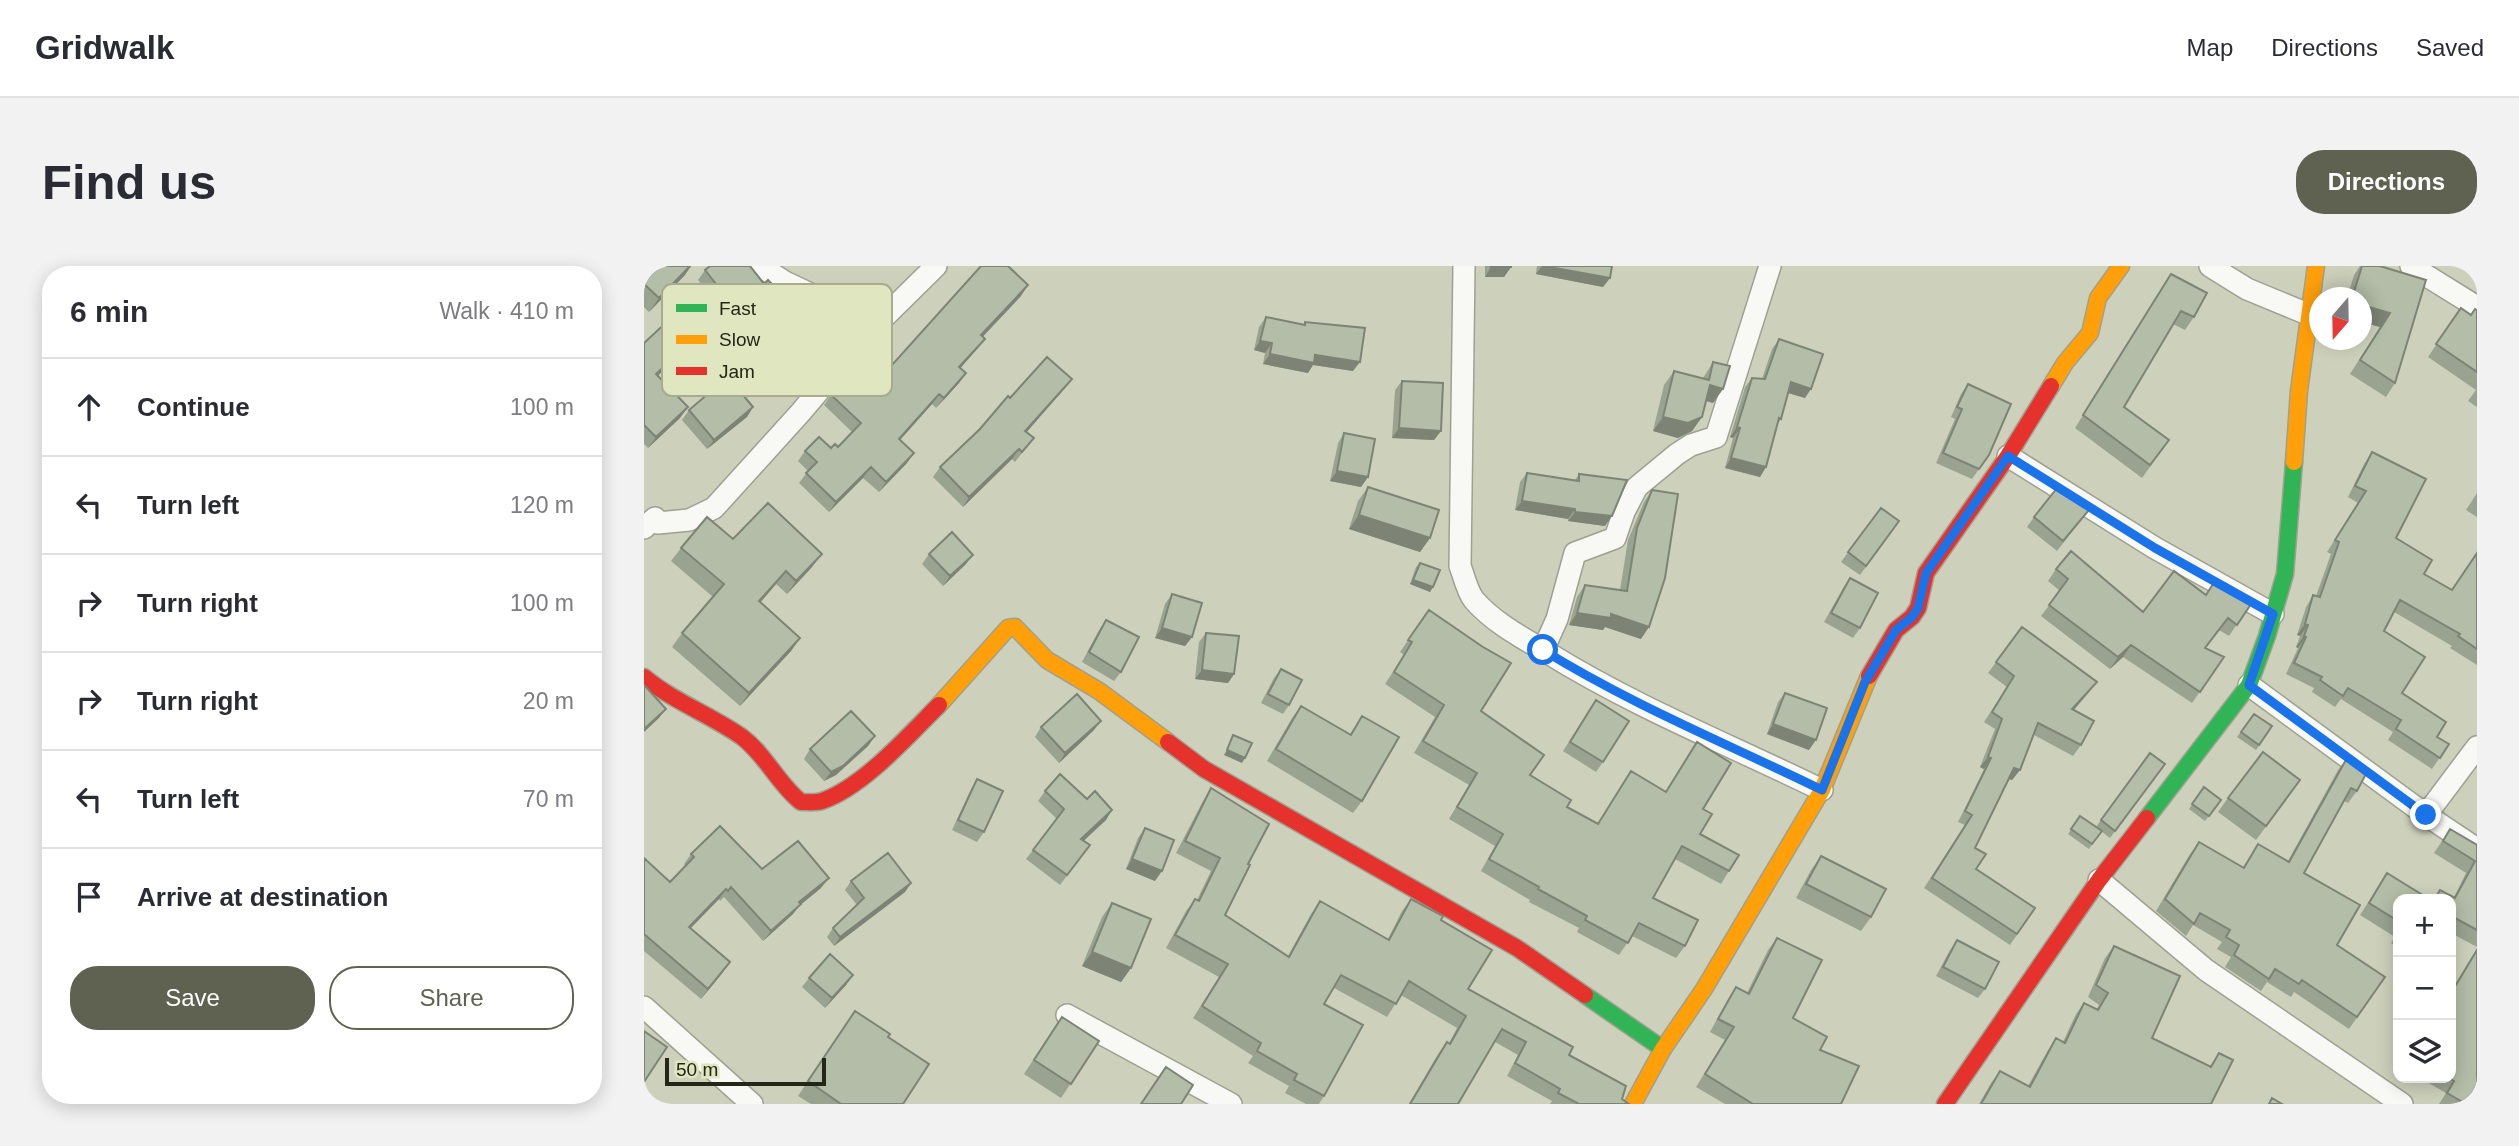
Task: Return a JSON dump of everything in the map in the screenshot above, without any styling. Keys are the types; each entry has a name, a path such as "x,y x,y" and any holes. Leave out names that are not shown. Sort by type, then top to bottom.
{"street":[{"path":"760,266 789,284"},
{"path":"892,309 936,266"},
{"path":"1464,266 1460,566 1472,598 1493,618 1585,676 1822,790"},
{"path":"1543,650 1556,619 1575,553 1615,538 1637,487 1691,445 1716,438 1770,266"},
{"path":"1633,1104 1663,1049 1704,989 1822,790 1865,682 1896,630 1912,617 1918,608 1926,573 2008,456 2065,363 2090,333 2098,298 2121,266"},
{"path":"2210,266 2247,289 2309,314"},
{"path":"2313,287 2316,266"},
{"path":"2411,266 2477,307"},
{"path":"1945,1104 2099,880 2249,685 2285,574 2300,391 2309,322"},
{"path":"648,517 657,523 689,520 714,508 815,396"},
{"path":"2008,456 2155,548 2273,614"},
{"path":"644,677 669,696 741,737 754,748 770,771 801,803 814,804 830,801 886,760 1007,628 1015,627 1047,660 1099,691 1204,769 1517,948 1663,1049"},
{"path":"2249,685 2426,815 2477,849"},
{"path":"2426,815 2477,747"},
{"path":"2099,880 2206,970 2402,1104"},
{"path":"644,1007 752,1104"},
{"path":"1067,1015 1225,1103"}],"building":[{"path":"644,266 690,266 673,284 662,284 662,295 659,298 644,284"},
{"path":"710,266 750,266 764,284 716,284 705,270"},
{"path":"981,266 1008,266 1028,285 981,335 985,339 959,367 966,373 944,398 939,394 899,439 914,453 886,482 871,467 836,502 806,473 817,462 805,451 819,437 831,448 835,444 838,447 861,423 832,396 892,396 893,364"},
{"path":"1544,266 1612,266 1610,278"},
{"path":"2362,266 2380,266 2426,280 2395,383 2360,360 2366,350 2372,350 2372,341 2390,313 2372,308 2372,287 2355,287"},
{"path":"2171,274 2207,293 2194,317 2181,311 2124,407 2169,440 2150,465 2083,415"},
{"path":"2461,308 2471,315 2477,310 2477,372 2436,344"},
{"path":"1266,317 1305,325 1305,322 1365,328 1360,362 1315,355 1314,363 1270,354 1272,343 1260,341"},
{"path":"662,326 662,368 656,374 662,380 662,396 677,396 688,407 656,437 644,425 644,343"},
{"path":"1779,339 1823,354 1811,389 1791,382 1766,467 1731,458 1752,378 1765,379"},
{"path":"1047,357 1072,379 1025,431 1034,438 1022,452 1019,449 969,497 940,467 980,429"},
{"path":"1713,362 1730,366 1723,389 1710,385 1702,417 1688,423 1663,417 1674,371 1709,380"},
{"path":"1402,381 1443,383 1441,431 1399,428"},
{"path":"1968,384 2011,404 1989,455 1979,469 1943,453 1962,409 1957,407"},
{"path":"706,396 744,396 753,407 714,440 689,410"},
{"path":"1344,433 1375,439 1368,477 1337,471"},
{"path":"2372,452 2426,479 2396,538 2432,560 2424,574 2452,590 2477,553 2477,649 2458,636 2460,634 2400,600 2384,631 2425,657 2402,693 2446,722 2437,737 2449,744 2440,758 2396,729 2401,720 2348,688 2343,696 2320,680 2322,677 2294,663 2306,637 2304,636 2308,625 2305,624 2313,595 2320,597 2339,542 2335,540 2366,491 2355,486"},
{"path":"1527,473 1579,481 1579,474 1627,480 1612,516 1575,512 1575,509 1522,501"},
{"path":"1368,487 1439,510 1430,538 1359,515"},
{"path":"2057,488 2089,510 2063,541 2034,517"},
{"path":"1652,490 1678,494 1665,578 1649,627 1611,614 1611,618 1577,613 1585,585 1627,591 1637,528"},
{"path":"768,503 822,554 796,581 786,571 759,601 800,638 749,693 682,633 724,584 681,548 707,517 733,539"},
{"path":"1881,508 1899,521 1866,566 1848,552"},
{"path":"952,532 973,555 950,576 929,554"},
{"path":"2071,551 2143,612 2174,571 2206,595 2215,581 2253,601 2237,625 2228,618 2205,648 2224,657 2200,692 2131,645 2118,657 2049,605 2068,579 2056,569"},
{"path":"1420,563 1440,570 1433,587 1413,580"},
{"path":"1850,578 1878,593 1860,628 1831,613"},
{"path":"1172,594 1202,603 1192,637 1162,628"},
{"path":"1429,610 1511,663 1481,711 1544,755 1530,775 1571,800 1567,807 1598,824 1631,771 1666,792 1697,742 1731,763 1703,809 1712,814 1700,834 1739,855 1729,871 1682,846 1653,898 1698,920 1685,946 1639,923 1628,943 1585,920 1587,916 1489,859 1503,834 1457,807 1477,773 1423,741 1444,705 1394,672 1412,642 1408,640"},
{"path":"1106,620 1139,637 1121,672 1089,652"},
{"path":"2022,627 2097,682 2072,709 2094,721 2081,745 2038,723 2020,770 2014,768 1975,848 1986,854 1976,869 2035,908 2017,934 1932,878 1972,815 1965,811 1991,758 1988,757 2002,719 1992,712 2014,676 1996,662"},
{"path":"1206,633 1239,636 1234,674 1202,670"},
{"path":"1281,669 1302,680 1289,705 1268,694"},
{"path":"644,685 666,709 644,729"},
{"path":"1785,693 1827,708 1816,740 1773,724"},
{"path":"1077,694 1101,721 1065,753 1041,727"},
{"path":"1596,700 1629,721 1603,762 1570,742"},
{"path":"1301,706 1351,735 1362,716 1399,737 1362,801 1276,749"},
{"path":"851,711 875,736 843,766 831,772 810,749"},
{"path":"2254,714 2272,726 2259,745 2241,732"},
{"path":"1233,735 1252,743 1245,758 1227,750"},
{"path":"2263,752 2300,780 2266,826 2228,798"},
{"path":"2150,753 2165,764 2115,831 2101,820"},
{"path":"2347,758 2368,770 2357,791 2351,788 2304,873 2360,905 2337,945 2385,977 2357,1017 2302,980 2299,984 2275,969 2269,979 2234,955 2239,945 2226,937 2230,930 2200,913 2194,924 2165,899 2199,842 2244,868 2258,844 2289,862"},
{"path":"1060,774 1087,799 1095,791 1112,810 1081,839 1090,845 1067,875 1033,850 1064,809 1045,791"},
{"path":"977,779 1003,791 984,832 958,820"},
{"path":"2204,787 2221,800 2209,816 2192,804"},
{"path":"1211,788 1269,824 1225,915 1289,957 1320,901 1389,940 1411,899 1443,916 1441,920 1492,950 1468,989 1573,1047 1569,1055 1626,1086 1622,1099 1629,1104 1579,1104 1558,1093 1560,1089 1515,1063 1526,1042 1502,1029 1458,1104 1410,1104 1466,1016 1409,981 1396,1004 1341,975 1324,1004 1363,1025 1324,1096 1294,1080 1297,1074 1257,1051 1261,1043 1202,1006 1228,964 1175,935 1195,899 1199,901 1220,858 1185,841"},
{"path":"2080,816 2102,831 2092,844 2071,829"},
{"path":"720,826 762,869 798,841 829,878 799,902 801,904 771,931 731,887 728,891 726,889 689,927 730,962 708,989 644,934 644,858 670,882 694,857 691,854"},
{"path":"1145,828 1174,840 1162,871 1132,859"},
{"path":"2450,829 2477,845 2477,930 2456,919 2456,896 2475,861 2443,841"},
{"path":"888,853 911,883 840,937 833,928 864,898 851,881"},
{"path":"1821,856 1886,889 1871,917 1806,884"},
{"path":"2387,873 2421,894 2393,894 2393,918 2369,903"},
{"path":"1112,903 1151,919 1131,968 1092,952"},
{"path":"1777,938 1822,960 1793,1018 1827,1037 1820,1050 1859,1066 1841,1104 1753,1104 1705,1074 1734,1027 1718,1019 1736,987 1749,994"},
{"path":"1957,940 1999,962 1985,989 1943,967"},
{"path":"2114,946 2180,976 2152,1038 2211,1067 2219,1053 2233,1060 2211,1104 1981,1104 2000,1071 2030,1087 2056,1038 2065,1043 2084,1003 2098,1010 2108,993 2096,985"},
{"path":"2477,950 2477,1104 2466,1104 2447,1093 2453,1083 2456,1083 2456,985"},
{"path":"830,954 853,975 832,998 809,978"},
{"path":"855,1011 929,1064 903,1104 841,1104 808,1081"},
{"path":"1062,1017 1099,1041 1071,1084 1034,1060"},
{"path":"644,1031 667,1047 644,1082"},
{"path":"1166,1067 1193,1085 1181,1104 1141,1104"},
{"path":"2272,1098 2282,1104 2269,1104"}],"traffic: fast":[{"path":"2147,818 2249,685 2285,574 2294,462"},
{"path":"1585,995 1663,1049"}],"traffic: slow":[{"path":"2051,386 2065,363 2090,333 2098,298 2121,266"},
{"path":"2294,462 2299,391 2316,266"},
{"path":"939,705 1008,628 1015,627 1047,660 1099,691 1168,742"},
{"path":"1633,1104 1663,1049 1704,989 1822,790 1869,676"}],"traffic: jam":[{"path":"1869,676 1896,630 1912,617 1918,608 1926,573 2008,456 2051,386"},
{"path":"644,677 742,737 801,802 822,801 853,784 885,759 939,705"},
{"path":"1168,742 1204,769 1517,948 1585,995"},
{"path":"1945,1104 2099,880 2147,818"}],"route":[{"path":"1543,650 1585,676 1822,790 1865,682 1896,630 1912,617 1918,608 1930,566 2008,456 2155,548 2273,614 2249,685 2426,815"}]}
